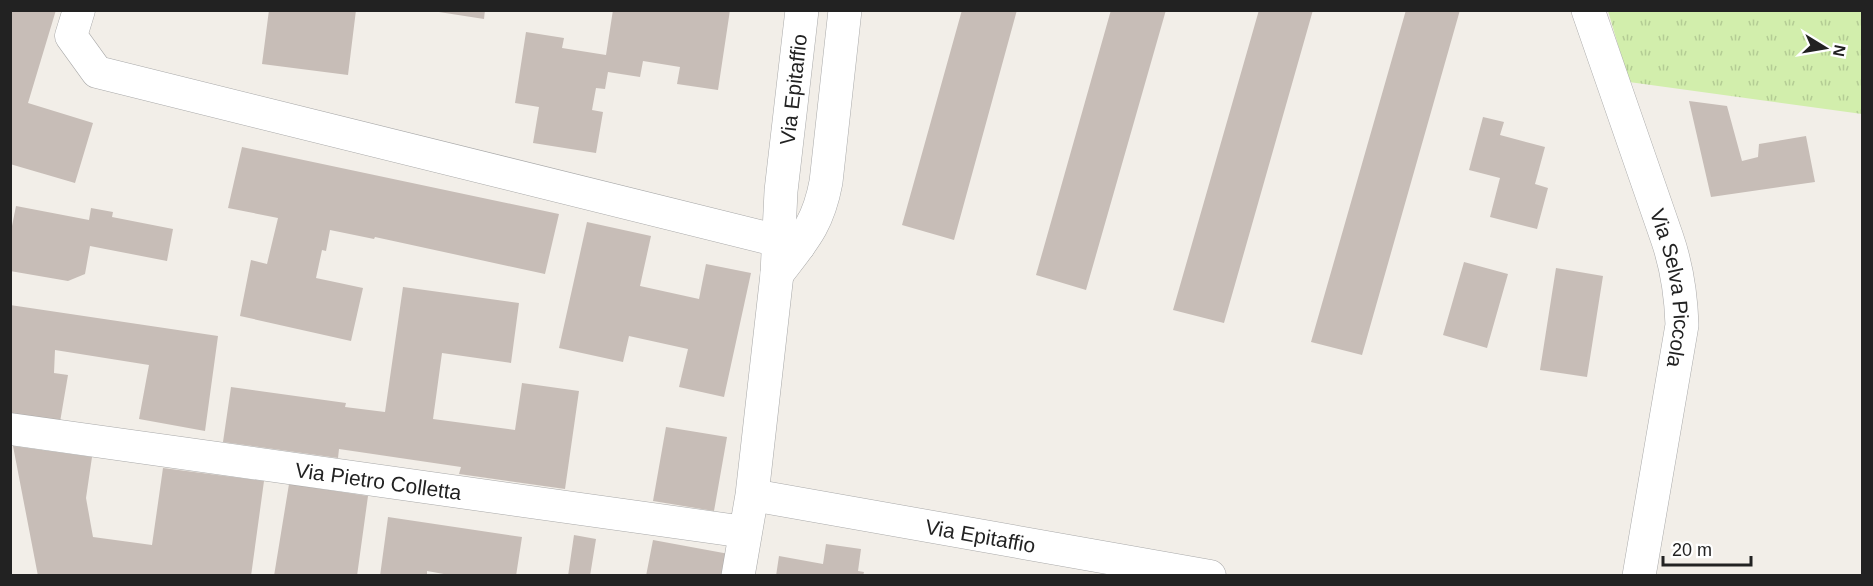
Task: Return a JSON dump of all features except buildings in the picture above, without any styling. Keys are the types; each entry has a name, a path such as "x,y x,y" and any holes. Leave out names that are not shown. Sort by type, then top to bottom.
{"street":[{"path":"79,10 71,36 97,72 788,243"},
{"name":"Via Epitaffio","path":"738,576 752,495 777,274 788,243 781,191 802,10"},
{"name":"Via Epitaffio","path":"788,243 812,229 822,204 845,10"},
{"name":"Via Selva Piccola","path":"1588,10 1667,238 1677,269 1682,299 1682,325 1639,576"},
{"name":"Via Pietro Colletta","path":"10,429 745,532"},
{"name":"Via Epitaffio","path":"752,495 1210,576"}],"green space":[{"path":"1608,11 1862,11 1862,114 1629,82"}]}
